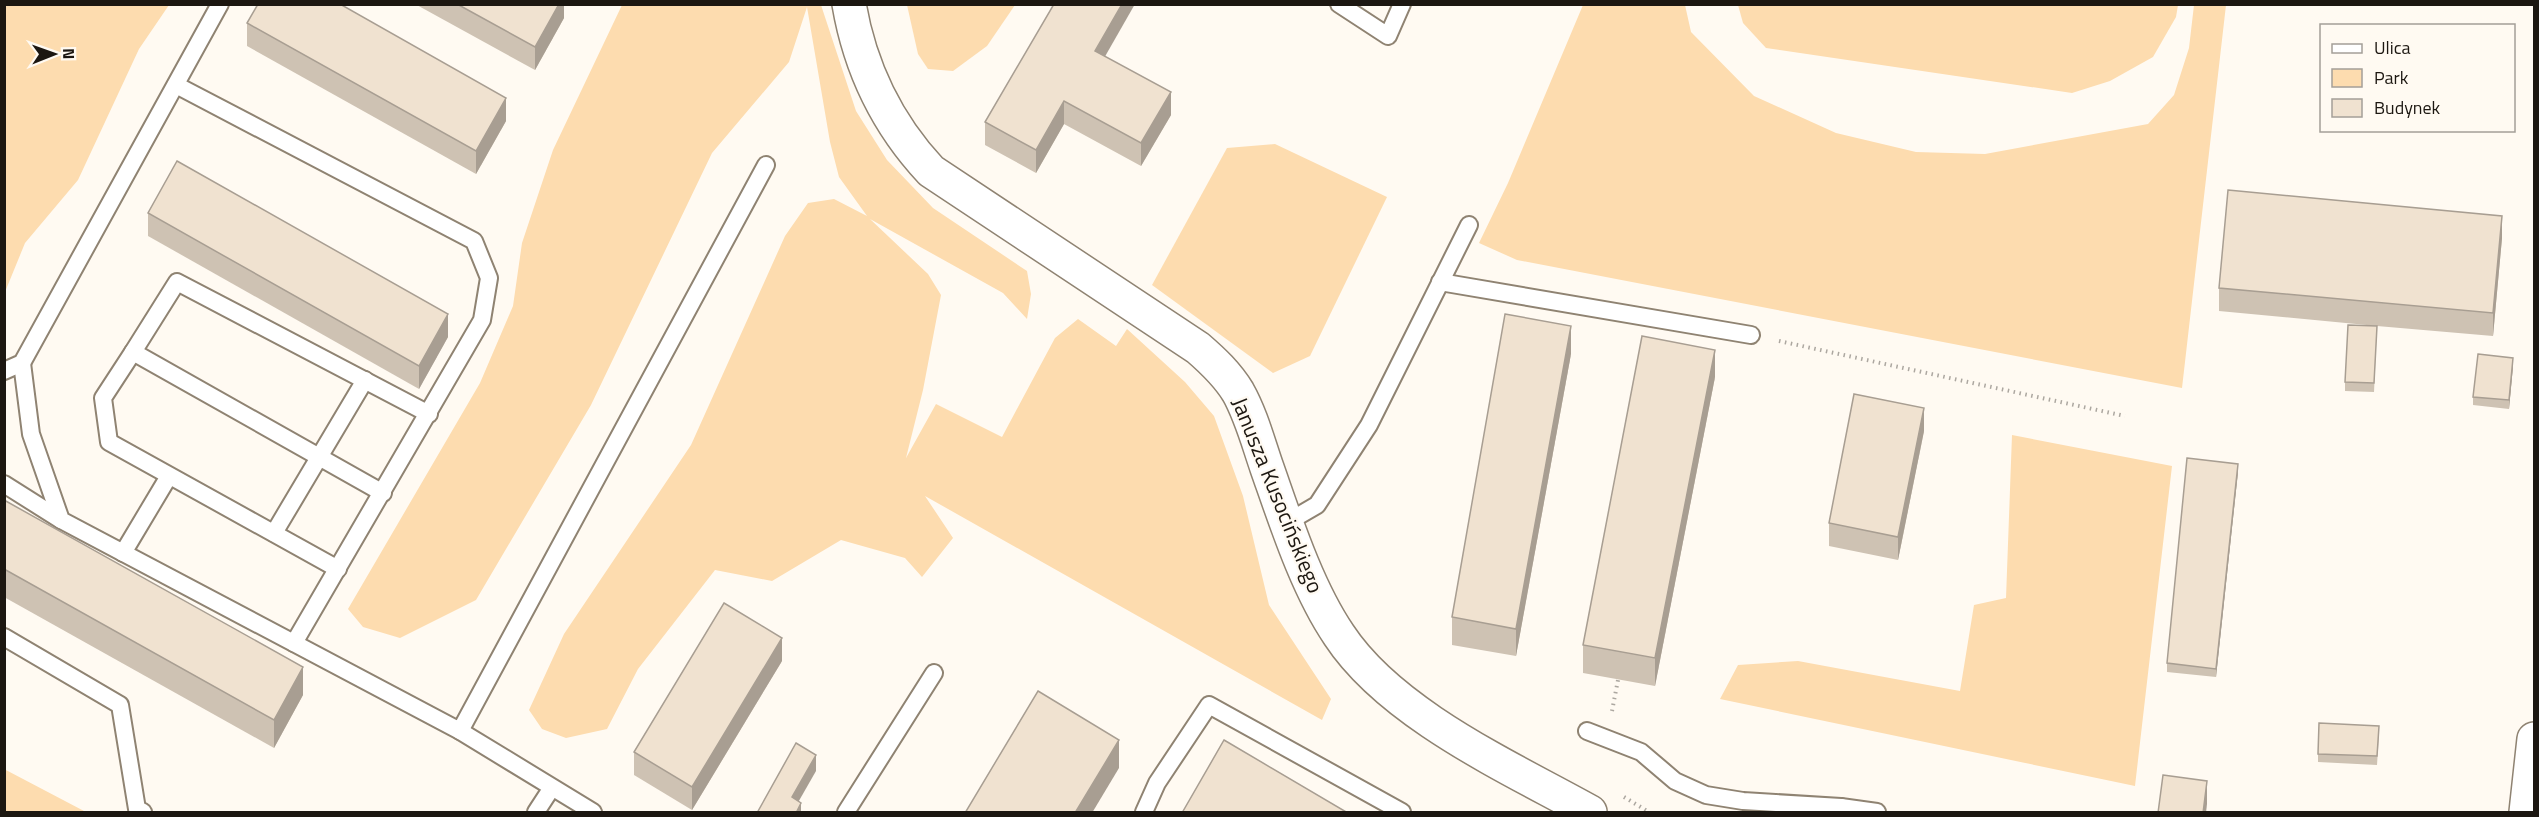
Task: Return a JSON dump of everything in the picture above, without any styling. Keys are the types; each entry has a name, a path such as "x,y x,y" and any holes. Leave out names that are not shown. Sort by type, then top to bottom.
{"street":[{"name":"Janusza Kusocińskiego","path":"849,4 863,59 882,106 907,145 931,171 1198,348 1222,369 1238,392 1250,418 1286,524 1322,606 1339,636 1372,674 1410,706 1450,734 1590,813"},
{"path":"2526,813 2535,738"}],"lane":[{"path":"4,384 22,363 220,4"},
{"path":"1339,4 1388,36 1401,4"},
{"path":"176,85 474,241 489,278 482,320 294,644"},
{"path":"460,731 766,165"},
{"path":"1286,524 1317,505 1370,425 1469,225"},
{"path":"338,569 109,442 103,398 177,282 429,414"},
{"path":"1440,282 1752,335"},
{"path":"132,352 383,493"},
{"path":"4,371 22,363"},
{"path":"22,363 31,434 61,520"},
{"path":"274,534 365,380"},
{"path":"123,553 169,476"},
{"path":"4,484 61,520 460,731 593,813"},
{"path":"4,637 120,705 137,809 143,813"},
{"path":"846,813 934,673"},
{"path":"1144,813 1157,783 1209,705 1402,813"},
{"path":"1587,731 1641,752 1675,781 1706,795 1743,801 1877,813"},
{"path":"536,813 551,789"}],"path":[{"path":"1752,335 2125,416"},
{"path":"1619,794 1649,813"}],"green space":[{"path":"5,4 169,5 139,49 78,180 25,243 5,292"},
{"path":"907,4 1015,5 987,46 953,71 928,69 918,54"},
{"path":"1738,4 2178,5 2176,17 2153,57 2110,81 2072,93 1766,48 1743,23"},
{"path":"622,5 821,5 856,111 887,160 933,208 1027,271 1031,294 1027,319 1003,293 870,219 928,274 941,295 923,390 906,458 936,404 1002,437 1055,338 1078,319 1116,346 1127,329 1185,382 1214,416 1243,496 1269,605 1331,699 1322,720 925,496 953,538 922,577 905,558 841,540 772,581 715,570 638,669 607,729 566,738 542,729 529,710 564,634 691,445 785,236 808,203 834,199 867,216 839,177 830,142 807,7 789,62 712,153 591,405 476,600 400,638 363,627 348,609 480,383 513,306 522,243 553,150"},
{"path":"1583,5 1685,5 1691,32 1754,96 1836,133 1916,152 1985,154 2148,124 2174,95 2189,48 2194,5 2226,5 2182,388 1517,260 1479,243 1508,183"},
{"path":"1275,144 1387,197 1310,356 1273,373 1152,285 1227,148"},
{"path":"2012,435 2172,466 2135,786 1720,699 1738,665 1798,661 1960,691 1974,605 2006,598"},
{"path":"4,769 84,811 86,812 5,812"}],"building":[{"path":"258,4 340,4 506,98 476,151 247,23"},
{"path":"457,4 559,4 535,47"},
{"path":"1054,4 1122,4 1095,51 1171,92 1141,143 1064,101 1036,150 985,122"},
{"path":"177,161 448,314 419,366 148,213"},
{"path":"2228,190 2502,216 2493,313 2219,288"},
{"path":"1505,314 1571,326 1516,629 1452,617"},
{"path":"2348,325 2377,326 2374,383 2345,382"},
{"path":"1642,336 1715,350 1655,658 1583,645"},
{"path":"2478,354 2513,358 2509,400 2473,397"},
{"path":"1854,394 1924,408 1898,537 1829,523"},
{"path":"2187,458 2238,464 2216,669 2167,663"},
{"path":"4,500 303,667 274,720 4,569"},
{"path":"724,603 782,638 692,787 634,752"},
{"path":"1038,691 1119,740 1075,813 965,813"},
{"path":"2319,723 2379,726 2377,756 2318,754"},
{"path":"1224,740 1348,813 1182,813"},
{"path":"796,743 816,755 792,797 801,803 796,813 757,813"},
{"path":"2163,775 2207,781 2203,813 2158,813"}]}
